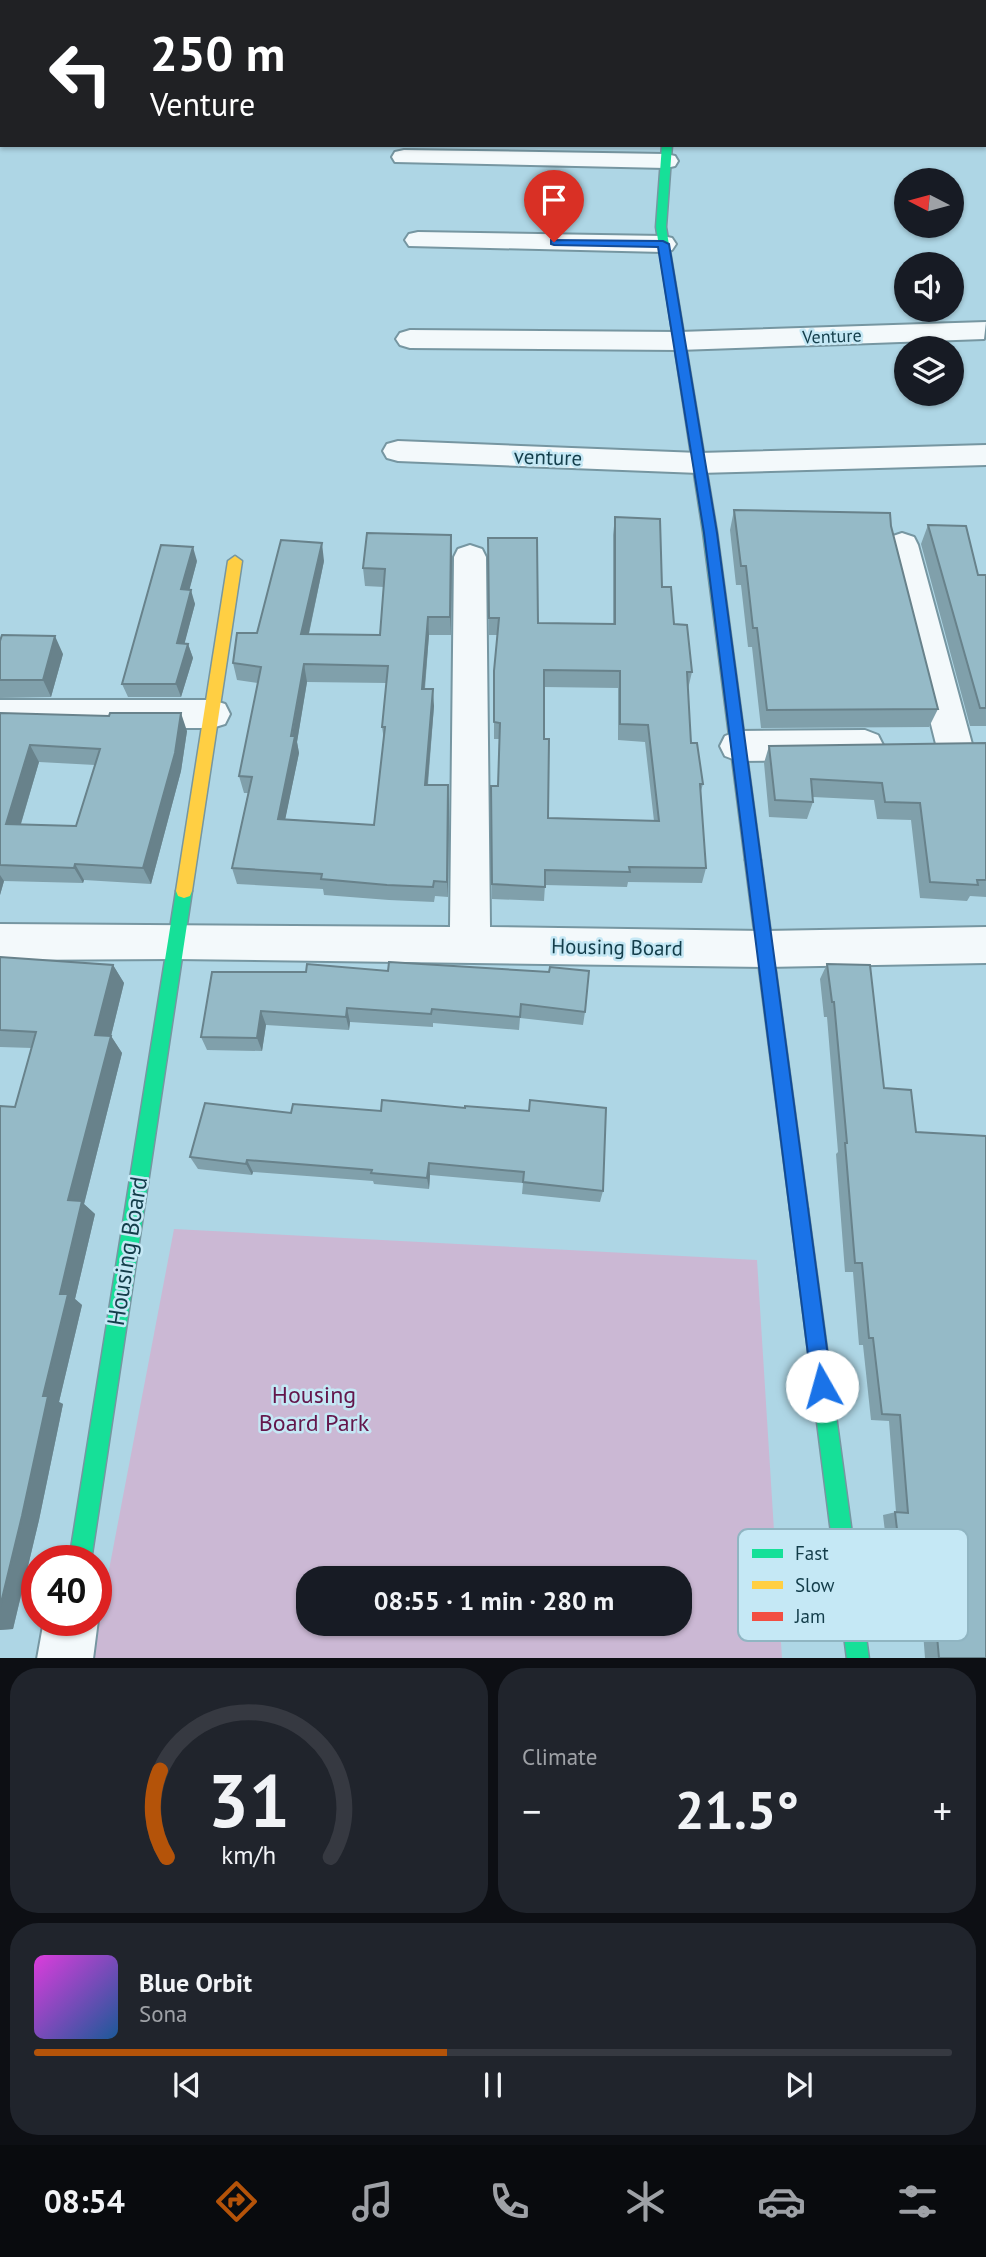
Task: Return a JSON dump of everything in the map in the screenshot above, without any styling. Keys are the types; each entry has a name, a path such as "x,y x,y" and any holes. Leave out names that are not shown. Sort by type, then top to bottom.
{"street":[{"path":"404,157 666,153 661,227 663,244 699,463 841,1529"},
{"path":"418,240 663,244"},
{"name":"Venture","path":"679,341 984,330"},
{"path":"410,339 679,341"},
{"name":"venture","path":"398,451 699,463"},
{"path":"699,463 986,455"},
{"path":"738,746 970,744 902,545"},
{"path":"470,557 470,945"},
{"name":"Housing Board","path":"82,1545 235,561"},
{"path":"0,713 212,714"},
{"name":"Housing Board","path":"0,942 175,941 765,949 986,945"},
{"path":"65,1658 68,1636"}],"green space":[{"name":"Housing Board Park","path":"174,1229 757,1260 774,1529 738,1529 738,1641 781,1641 782,1658 92,1658 96,1636 112,1636 112,1554"}],"building":[{"path":"734,510 890,513 891,526 938,709 767,710 757,628 753,628 746,566 741,566"},
{"path":"615,517 660,519 662,587 671,587 674,624 687,625 692,672 687,672 691,743 697,743 703,784 700,784 706,868 629,867 630,872 545,870 545,887 492,884 491,786 498,786 500,723 494,722 494,671 499,618 489,618 488,538 537,538 538,623 615,624","holes":["544,670 620,671 620,724 648,725 659,821 548,818 549,739 544,739"]},
{"path":"928,525 966,526 978,575 986,575 986,708 980,708"},
{"path":"367,533 451,535 450,617 428,617 422,689 433,689 425,785 448,785 447,882 434,881 433,887 387,885 321,879 322,874 232,868 252,777 239,776 261,667 233,663 237,633 257,633 281,540 322,543 301,634 380,635 385,569 363,568","holes":["304,664 388,666 382,727 385,727 374,825 278,819 295,736 291,736"]},
{"path":"161,545 193,547 181,589 191,590 177,643 188,644 176,684 122,684"},
{"path":"2,635 55,636 43,680 0,680"},
{"path":"0,713 109,716 110,713 181,713 175,753 143,868 75,864 74,868 0,865","holes":["30,745 100,749 76,826 6,824"]},
{"path":"986,743 986,880 977,880 978,885 930,882 920,803 885,802 882,783 811,779 813,802 775,800 769,746"},
{"path":"0,957 113,965 95,1035 111,1036 68,1200 82,1201 60,1294 68,1294 43,1396 48,1396 0,1607 0,1106 15,1107 36,1032 0,1030"},
{"path":"389,962 549,972 550,967 589,971 585,1012 521,1004 520,1017 432,1009 431,1014 347,1008 346,1017 261,1011 257,1038 201,1037 212,972 306,972 307,964 388,971"},
{"path":"827,964 870,965 884,1088 911,1090 916,1132 986,1136 986,1658 939,1658 937,1641 968,1641 968,1529 897,1529 895,1512 908,1513 900,1415 882,1414 873,1338 869,1338 862,1263 855,1263 847,1143"},
{"path":"382,1100 529,1111 530,1100 606,1108 603,1191 523,1182 524,1172 429,1163 427,1178 371,1173 372,1170 247,1160 246,1164 190,1157 205,1103 291,1113 293,1104 381,1111"}],"traffic: fast":[{"path":"667,147 661,227 710,532 753,860"},
{"path":"82,1545 184,891"},
{"path":"799,1209 841,1529"},
{"path":"856,1641 858,1658"}],"traffic: slow":[{"path":"184,891 235,561"}],"traffic: jam":[{"path":"753,860 799,1209"}],"route":[{"path":"554,242 663,244 710,533 822,1386"}]}
